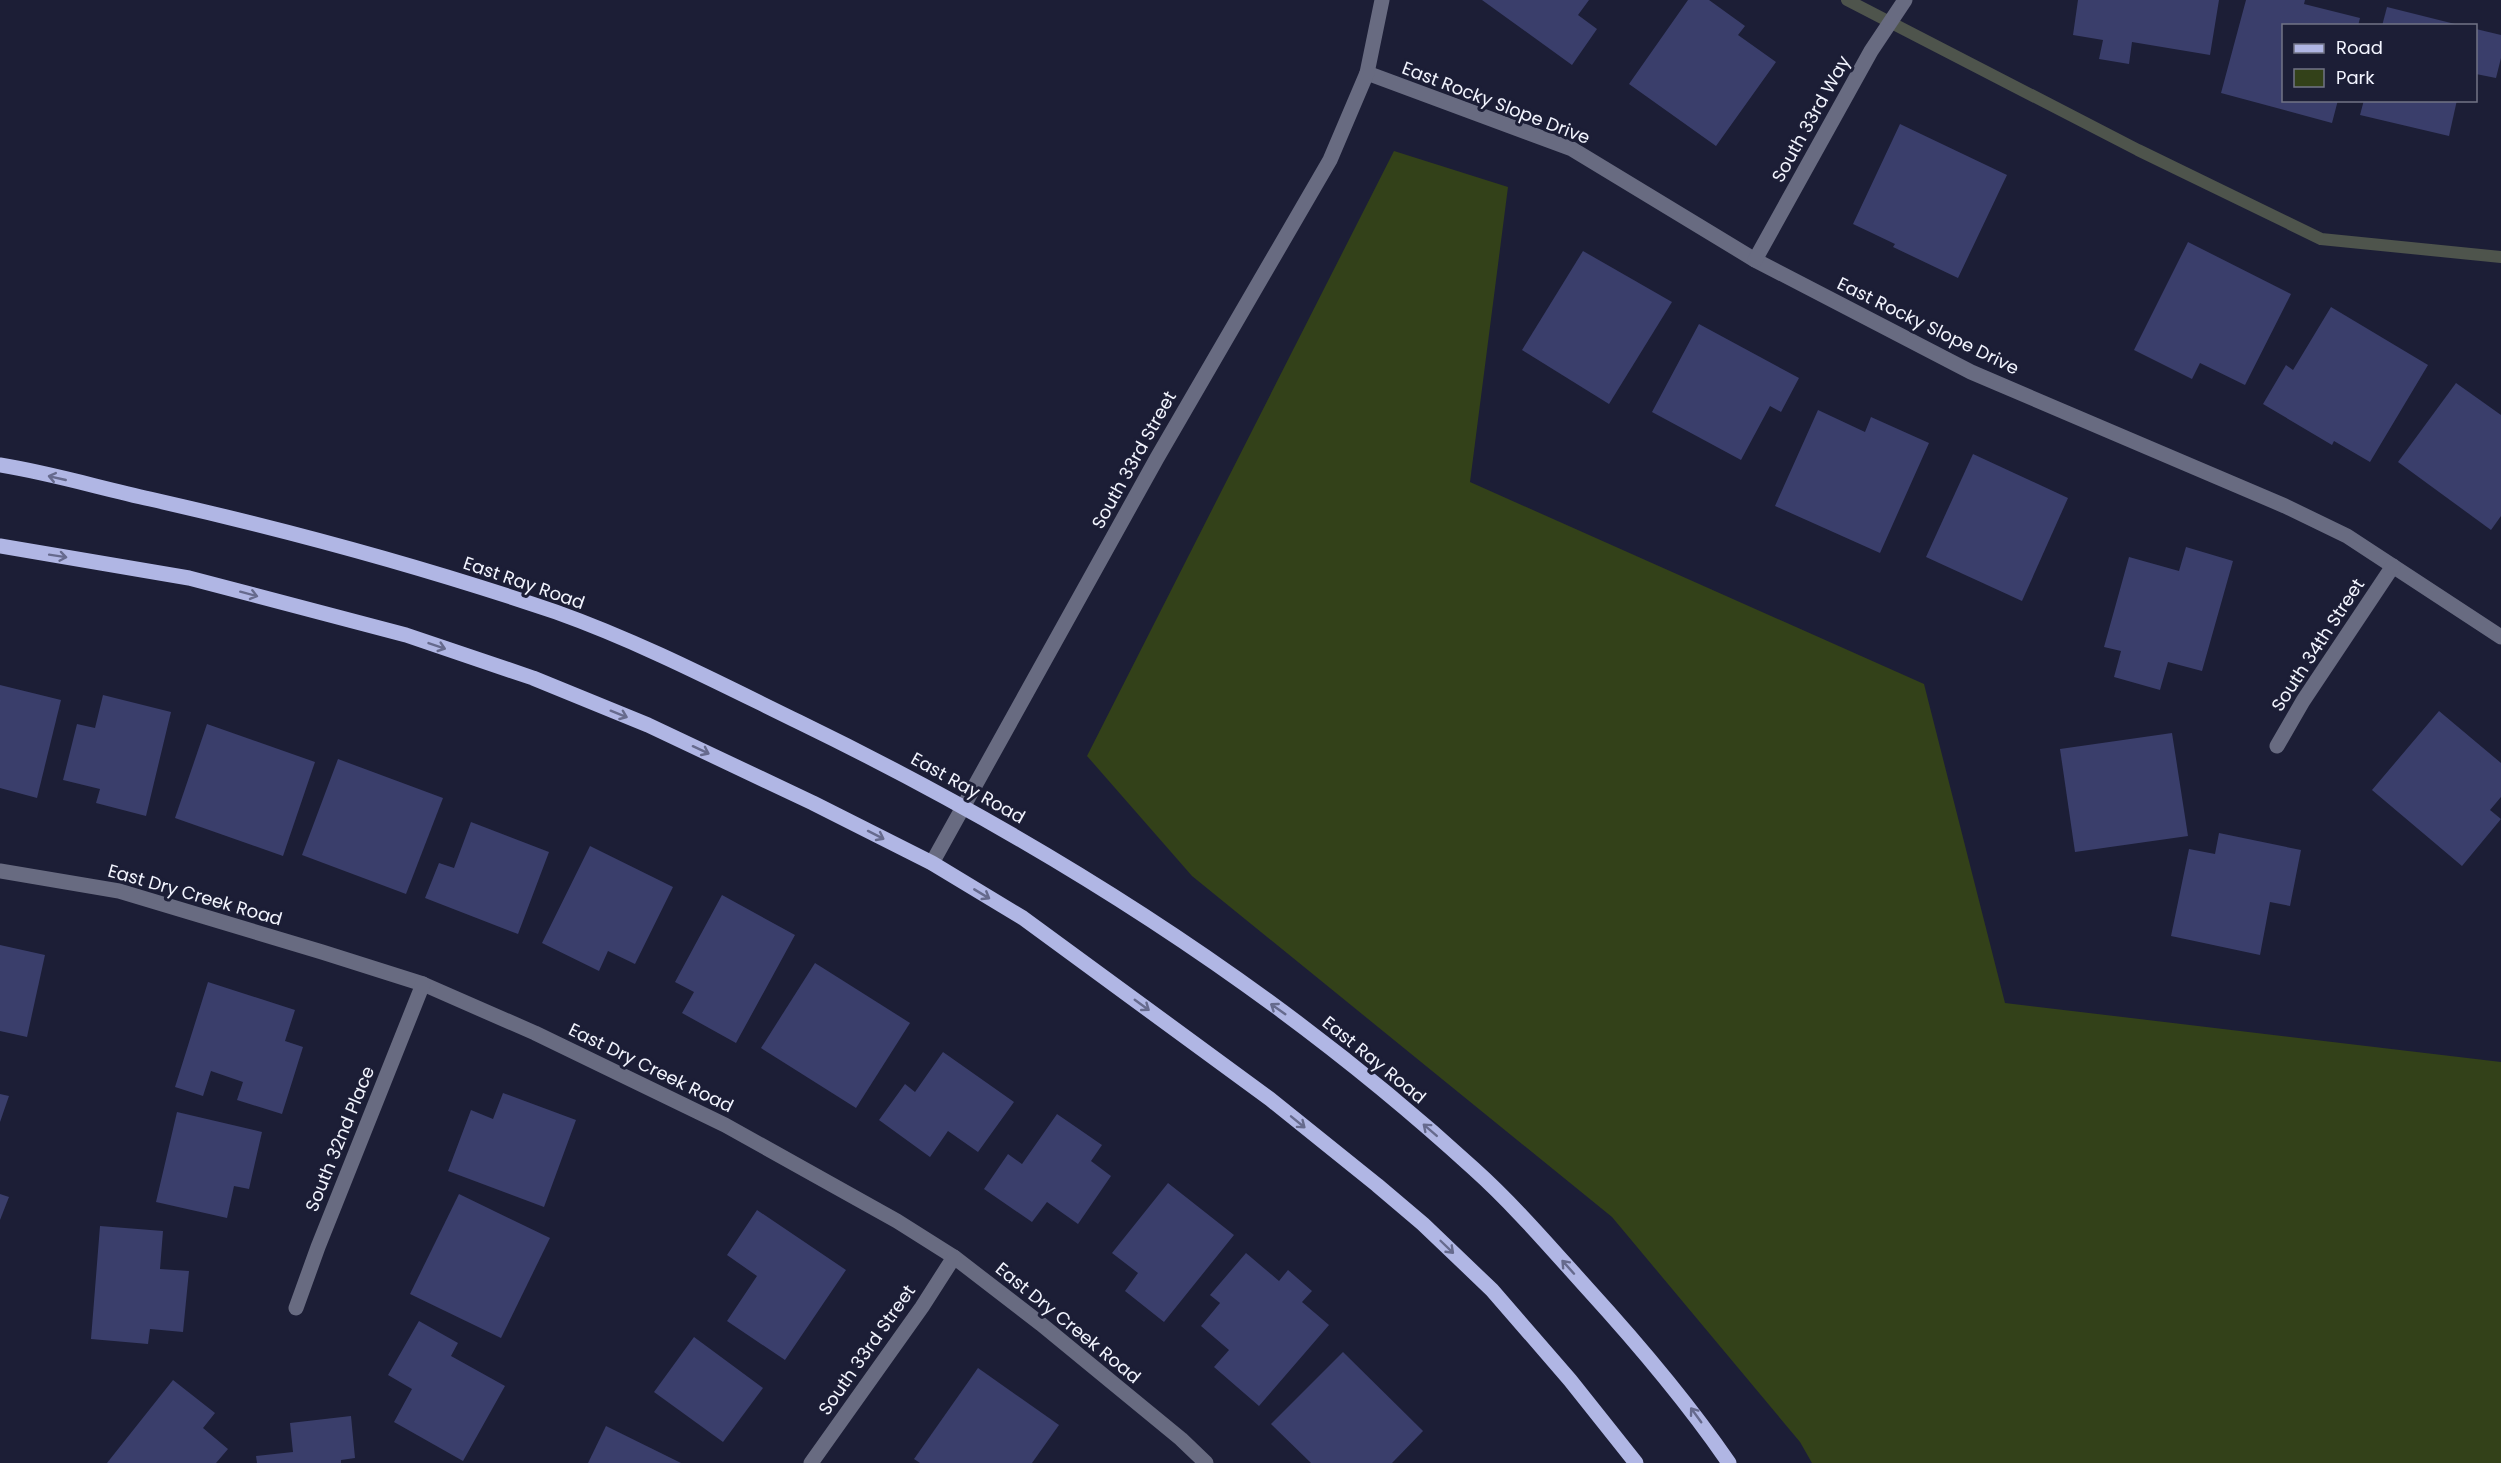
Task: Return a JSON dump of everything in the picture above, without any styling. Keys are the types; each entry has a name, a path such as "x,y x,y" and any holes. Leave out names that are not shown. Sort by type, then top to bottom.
{"main road":[{"name":"East Ray Road","path":"0,465 212,513 427,571 559,614 661,655 966,806 1060,861 1209,960 1311,1032 1410,1113 1475,1170 1546,1242 1620,1324 1693,1411 1729,1463"},
{"path":"0,546 189,578 406,635 533,678 648,725 813,803 932,863 1033,925 1270,1099 1423,1224 1492,1290 1570,1380 1636,1463"}],"street":[{"name":"South 33rd Street","path":"932,863 966,806 1157,458 1330,160 1367,73 1382,0"},
{"name":"South 33rd Way","path":"1755,260 1871,51 1905,0"},
{"name":"East Rocky Slope Drive","path":"1367,73 1572,149 1755,260 1971,372 2285,506 2347,536 2501,637"},
{"name":"South 34th Street","path":"2277,746 2303,701 2393,566"},
{"name":"East Dry Creek Road","path":"0,871 119,891 423,984 535,1033 725,1125 897,1221 954,1257 1041,1324 1181,1439 1206,1463"},
{"name":"South 32nd Place","path":"297,1308 318,1247 423,984"},
{"name":"South 33rd Street","path":"811,1463 922,1307 954,1257"}],"green space":[{"path":"1394,151 1508,187 1470,482 1924,684 2005,1003 2501,1062 2501,1463 1812,1463 1800,1442 1612,1217 1192,876 1087,756"}],"building":[{"path":"1482,0 1589,0 1578,15 1597,29 1572,65"},
{"path":"1688,0 1709,0 1745,26 1738,35 1776,62 1716,146 1629,84"},
{"path":"2078,0 2219,0 2210,55 2132,42 2129,64 2099,59 2103,40 2073,35"},
{"path":"2246,0 2305,0 2304,4 2360,18 2358,24 2282,24 2282,102 2337,102 2332,123 2221,93"},
{"path":"2387,7 2455,24 2383,24"},
{"path":"2477,29 2501,35 2501,58 2496,78 2477,74"},
{"path":"2363,102 2457,102 2449,136 2360,115"},
{"path":"1900,124 2007,175 1958,278 1893,247 1895,244 1853,224"},
{"path":"2188,242 2291,294 2245,385 2200,363 2192,379 2134,350"},
{"path":"1583,251 1672,302 1609,404 1522,350"},
{"path":"2331,307 2428,365 2370,462 2334,441 2332,445 2263,404 2286,365 2293,370"},
{"path":"1699,324 1799,378 1781,412 1770,406 1741,460 1652,412"},
{"path":"2456,383 2501,415 2501,516 2491,530 2398,462"},
{"path":"1818,410 1865,432 1871,417 1929,443 1880,553 1775,506"},
{"path":"1973,454 2068,498 2022,601 1926,557"},
{"path":"2186,547 2233,561 2202,671 2168,662 2160,690 2114,677 2121,651 2104,647 2129,557 2179,571"},
{"path":"0,685 61,700 37,798 0,788"},
{"path":"103,695 171,712 146,816 96,803 100,789 63,780 77,724 95,728"},
{"path":"2439,711 2501,763 2501,797 2490,810 2501,819 2462,866 2372,790"},
{"path":"207,724 315,762 283,856 175,818"},
{"path":"2172,733 2188,836 2075,852 2060,749"},
{"path":"338,759 443,798 406,894 302,855"},
{"path":"471,822 549,852 518,934 425,898 439,863 454,868"},
{"path":"2219,833 2301,850 2290,906 2270,902 2260,955 2171,936 2189,849 2215,854"},
{"path":"590,846 673,887 635,964 608,951 599,971 542,943"},
{"path":"722,895 795,935 736,1043 682,1013 694,992 675,982"},
{"path":"0,945 45,955 27,1037 0,1031"},
{"path":"815,963 910,1023 856,1108 761,1048"},
{"path":"208,982 295,1010 285,1041 303,1047 282,1114 237,1100 243,1082 211,1071 203,1096 175,1087"},
{"path":"943,1052 1014,1102 978,1152 948,1131 930,1157 879,1120 905,1084 915,1092"},
{"path":"503,1093 576,1120 544,1207 448,1171 471,1110 493,1119"},
{"path":"0,1094 9,1096 0,1122"},
{"path":"177,1112 262,1132 249,1189 234,1186 227,1218 156,1202"},
{"path":"1057,1114 1102,1145 1091,1161 1111,1176 1078,1224 1047,1202 1032,1222 984,1189 1008,1154 1022,1164"},
{"path":"1168,1183 1234,1235 1164,1322 1125,1291 1138,1273 1112,1253"},
{"path":"0,1194 9,1197 0,1220"},
{"path":"459,1194 550,1238 501,1338 410,1294"},
{"path":"757,1210 846,1270 785,1360 727,1321 757,1276 727,1255"},
{"path":"100,1226 163,1231 160,1269 189,1271 183,1332 150,1329 148,1344 91,1339"},
{"path":"1246,1253 1279,1281 1288,1270 1312,1291 1302,1302 1329,1325 1259,1406 1214,1367 1229,1350 1201,1326 1220,1303 1210,1295"},
{"path":"419,1321 458,1343 451,1356 505,1386 463,1461 394,1422 412,1389 388,1375"},
{"path":"694,1337 763,1388 723,1442 654,1392"},
{"path":"1343,1352 1423,1431 1392,1463 1311,1463 1271,1424"},
{"path":"978,1368 1059,1425 1032,1463 920,1463 914,1459"},
{"path":"173,1380 215,1413 203,1428 228,1449 216,1463 107,1463"},
{"path":"351,1416 355,1458 341,1460 341,1463 257,1463 256,1456 293,1452 290,1423"},
{"path":"606,1426 681,1463 588,1463"}],"waterway":[{"path":"1847,0 2138,150 2321,239 2501,257"}]}
